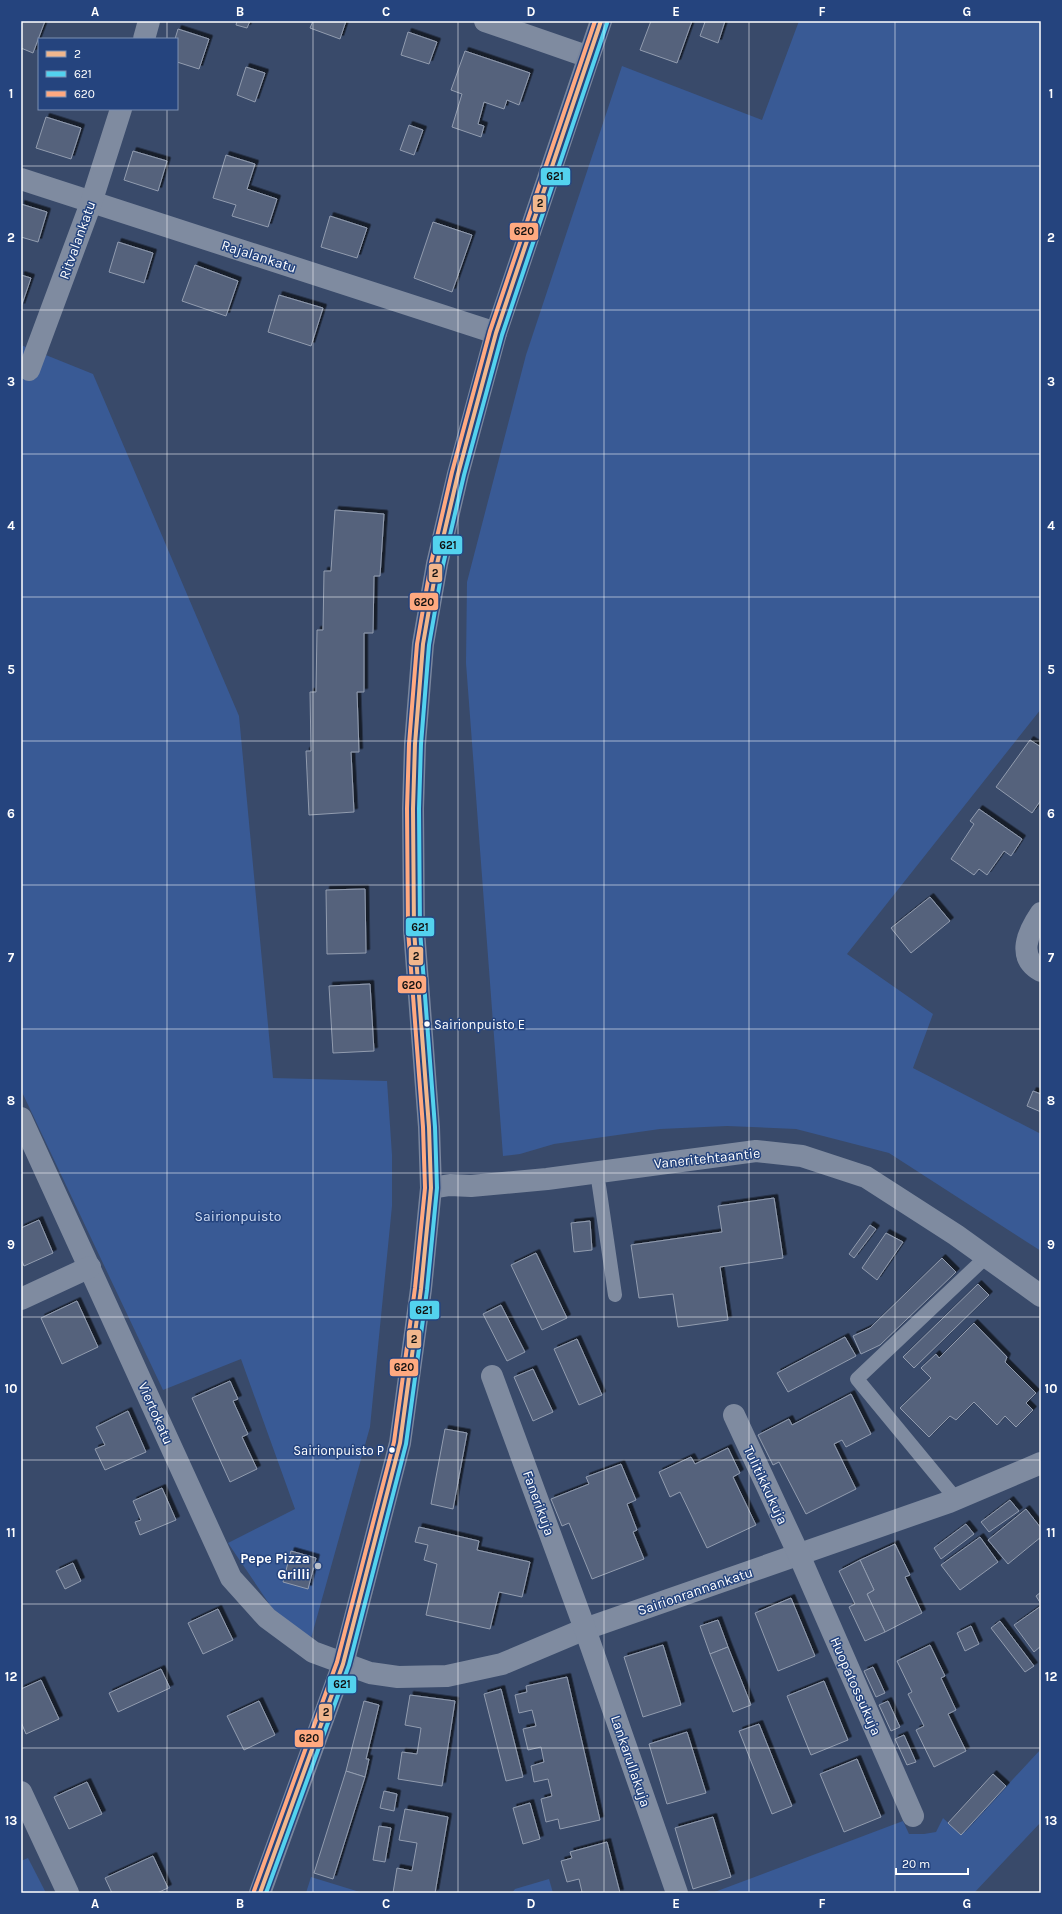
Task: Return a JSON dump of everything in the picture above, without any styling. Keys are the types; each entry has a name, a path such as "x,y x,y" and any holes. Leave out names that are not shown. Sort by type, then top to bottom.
{"main road":[{"path":"260,1893 342,1664 400,1443 421,1288 431,1188 428,1120 414,930 415,744 423,644 437,564 458,474 496,333 601,21"}],"street":[{"path":"144,38 149,21"},
{"path":"484,21 589,57"},
{"name":"Ritvalankatu","path":"29,370 91,202 121,110"},
{"name":"Rajalankatu","path":"21,179 496,333"},
{"path":"1036,968 1026,956 1027,945 1032,926 1041,913"},
{"name":"Viertokatu","path":"21,1118 231,1578 267,1618 313,1652 342,1664"},
{"name":"Vaneritehtaantie","path":"431,1188 450,1185 471,1186 546,1179 756,1151 802,1156 866,1177 956,1235 1041,1296"},
{"path":"21,1298 90,1267"},
{"name":"Fanerikuja","path":"492,1376 585,1629"},
{"name":"Tulitikkukuja","path":"734,1415 799,1555"},
{"name":"Sairionrannankatu","path":"342,1664 370,1674 398,1678 448,1676 502,1664 585,1629 956,1499 1041,1463"},
{"name":"Huopatossukuja","path":"799,1555 913,1816"},
{"name":"Lankarullakuja","path":"585,1629 677,1893"},
{"path":"21,1792 68,1893"}],"lane":[{"path":"596,1172 615,1295"},
{"path":"956,1499 857,1379 986,1257"}],"green space":[{"path":"799,21 1041,21 1041,709 847,954 933,1014 913,1068 1041,1134 1041,1251 889,1153 796,1129 727,1126 660,1129 554,1144 520,1154 503,1156 466,663 467,582 526,355 622,66 762,120"},
{"name":"Sairionpuisto","path":"21,345 93,374 239,716 273,1078 387,1081 392,1155 392,1206 370,1427 310,1642 272,1608 228,1543 295,1509 241,1359 163,1390 21,1090"},
{"path":"1041,1749 1041,1822 974,1893 712,1893 903,1821 909,1834 924,1834 936,1832 943,1818 961,1835"},
{"path":"28,1858 46,1893 21,1893 21,1861"},
{"path":"311,1877 363,1893 306,1893"},
{"path":"549,1879 553,1893 512,1893 515,1889"}],"building":[{"path":"21,21 45,21 33,53 21,48"},
{"path":"237,21 250,21 247,28 236,25"},
{"path":"313,21 346,21 340,39 310,28"},
{"path":"651,21 692,21 677,63 640,50"},
{"path":"701,21 725,21 718,43 700,36 705,22"},
{"path":"178,29 209,39 199,69 178,62 178,38 175,38"},
{"path":"408,32 437,42 429,64 401,55"},
{"path":"465,51 530,73 519,105 507,100 504,109 484,102 478,124 484,126 481,137 452,127 462,94 451,90"},
{"path":"246,67 265,73 255,102 237,95"},
{"path":"46,117 81,128 71,159 36,148"},
{"path":"409,125 423,130 414,155 400,150"},
{"path":"133,151 167,161 158,191 124,180"},
{"path":"226,155 255,164 247,189 277,199 268,227 232,216 236,205 213,198"},
{"path":"21,204 47,212 38,242 21,237"},
{"path":"330,216 367,228 357,258 321,247"},
{"path":"433,222 472,235 452,292 414,278"},
{"path":"118,242 153,253 144,283 109,272"},
{"path":"195,265 238,281 226,316 182,301"},
{"path":"21,275 31,278 21,307"},
{"path":"279,295 323,308 311,346 268,332"},
{"path":"335,510 384,514 380,576 374,576 373,633 364,633 364,692 357,692 359,752 351,752 354,812 309,815 306,751 311,751 310,692 316,692 317,630 323,630 324,571 331,571"},
{"path":"1030,740 1041,747 1041,800 1032,813 996,787"},
{"path":"979,809 1022,839 1011,856 1004,851 987,875 979,869 974,875 951,859 974,824 970,821"},
{"path":"365,889 366,953 327,954 326,890"},
{"path":"930,897 950,921 911,953 891,928"},
{"path":"370,984 374,1051 333,1053 329,986"},
{"path":"1033,1091 1041,1094 1041,1112 1027,1106"},
{"path":"774,1198 783,1258 720,1267 728,1320 678,1327 673,1294 639,1298 631,1245 722,1232 718,1206"},
{"path":"39,1220 53,1253 24,1266 21,1259 21,1228"},
{"path":"590,1221 592,1250 574,1252 571,1223"},
{"path":"870,1225 876,1229 854,1258 849,1254"},
{"path":"886,1233 903,1242 877,1280 862,1268"},
{"path":"536,1253 567,1318 542,1330 511,1265"},
{"path":"942,1258 956,1272 880,1345 861,1354 853,1336 870,1328"},
{"path":"978,1284 989,1295 914,1368 903,1357"},
{"path":"77,1301 98,1347 62,1364 41,1318"},
{"path":"501,1305 525,1352 507,1361 483,1314"},
{"path":"974,1323 1007,1357 1005,1362 1036,1393 1026,1403 1033,1410 1016,1427 1005,1416 997,1425 974,1402 956,1420 950,1416 929,1437 900,1408 931,1378 921,1368 936,1354 939,1358"},
{"path":"845,1337 856,1356 788,1392 777,1373"},
{"path":"577,1339 602,1395 579,1405 554,1349"},
{"path":"533,1369 553,1412 533,1421 514,1377"},
{"path":"230,1381 238,1399 233,1401 248,1434 242,1437 257,1469 230,1482 192,1398"},
{"path":"851,1394 871,1434 846,1447 842,1440 834,1444 856,1489 806,1514 779,1462 773,1465 758,1435 789,1419 792,1425"},
{"path":"128,1411 146,1452 105,1470 95,1449 105,1445 96,1427"},
{"path":"445,1429 467,1433 453,1509 431,1504"},
{"path":"728,1448 740,1473 733,1477 756,1525 707,1548 680,1492 670,1497 659,1472 691,1457 695,1464"},
{"path":"621,1464 636,1500 627,1504 637,1530 633,1532 644,1559 592,1579 569,1523 562,1526 551,1499 589,1484 586,1477"},
{"path":"162,1488 176,1520 140,1535 135,1522 141,1520 133,1501"},
{"path":"1010,1500 1019,1511 989,1532 981,1522"},
{"path":"1026,1509 1041,1528 1041,1537 1008,1564 988,1540"},
{"path":"966,1524 974,1534 941,1559 934,1548"},
{"path":"419,1527 479,1541 477,1550 530,1562 522,1597 499,1592 490,1629 426,1615 437,1564 424,1560 428,1545 415,1542"},
{"path":"980,1537 998,1562 960,1590 941,1565"},
{"path":"895,1544 910,1575 905,1577 922,1613 885,1632 867,1594 874,1590 860,1560"},
{"path":"291,1551 316,1558 308,1589 283,1582"},
{"path":"860,1560 874,1590 867,1594 885,1632 865,1641 849,1607 855,1604 839,1571"},
{"path":"73,1563 81,1581 65,1589 56,1571"},
{"path":"1041,1592 1041,1604 1036,1596"},
{"path":"791,1598 815,1656 778,1671 755,1613"},
{"path":"1041,1606 1041,1646 1034,1652 1014,1625"},
{"path":"218,1609 233,1640 203,1654 188,1623"},
{"path":"718,1620 728,1647 710,1654 700,1626"},
{"path":"1000,1621 1034,1666 1025,1672 991,1628"},
{"path":"971,1626 979,1644 965,1651 957,1633"},
{"path":"663,1645 681,1705 643,1717 624,1657"},
{"path":"930,1645 945,1676 941,1678 956,1710 948,1714 966,1751 934,1767 916,1730 924,1726 908,1694 912,1692 897,1661"},
{"path":"728,1647 751,1705 733,1712 710,1654"},
{"path":"873,1667 885,1693 876,1697 864,1671"},
{"path":"161,1669 170,1688 118,1712 109,1693"},
{"path":"567,1677 600,1820 560,1829 558,1819 546,1822 541,1799 552,1796 548,1779 534,1782 531,1766 544,1762 541,1747 528,1750 523,1729 536,1726 532,1710 519,1713 515,1695 527,1692 526,1686"},
{"path":"41,1680 59,1719 26,1734 21,1722 21,1689"},
{"path":"824,1681 848,1740 811,1755 787,1696"},
{"path":"501,1689 523,1777 506,1781 484,1694"},
{"path":"410,1695 455,1701 442,1786 398,1779 402,1752 417,1754 421,1728 405,1725"},
{"path":"259,1701 275,1735 244,1750 227,1716"},
{"path":"364,1701 379,1705 366,1759 369,1759 365,1777 346,1771"},
{"path":"888,1701 900,1727 891,1731 879,1705"},
{"path":"759,1724 792,1806 772,1814 739,1731"},
{"path":"687,1732 706,1793 667,1804 649,1744"},
{"path":"904,1735 916,1762 907,1765 895,1739"},
{"path":"857,1759 881,1817 844,1832 820,1774"},
{"path":"346,1771 365,1777 333,1879 314,1873"},
{"path":"993,1774 1006,1786 961,1835 948,1823"},
{"path":"87,1782 102,1814 69,1829 54,1797"},
{"path":"384,1791 397,1794 394,1811 380,1808"},
{"path":"530,1803 540,1839 523,1844 513,1808"},
{"path":"405,1809 448,1817 435,1893 393,1893 397,1868 412,1871 417,1843 399,1840"},
{"path":"713,1817 731,1877 693,1889 675,1828"},
{"path":"379,1826 391,1828 385,1862 373,1860"},
{"path":"607,1842 620,1893 577,1893 582,1892 579,1879 567,1882 561,1861 572,1858 570,1852"},
{"path":"153,1856 168,1888 157,1893 112,1893 105,1878"}],"transit line":[{"name":"620","path":"254,1891 337,1662 394,1442 415,1288 425,1188 423,1127 408,930 407,809 409,744 417,644 431,563 452,472 490,331 595,21"},
{"name":"2","path":"260,1893 343,1664 400,1443 421,1289 431,1188 429,1127 414,930 413,809 415,744 423,644 437,564 458,474 496,333 601,21"},
{"name":"621","path":"266,1893 349,1665 406,1444 427,1290 437,1188 435,1127 420,930 419,809 421,744 429,645 443,565 464,475 502,335 607,23"}],"place":[{"name":"Sairionpuisto E","path":"427,1024"},
{"name":"Sairionpuisto P","path":"392,1450"},
{"name":"Pepe Pizza Grilli","path":"318,1566"}]}
